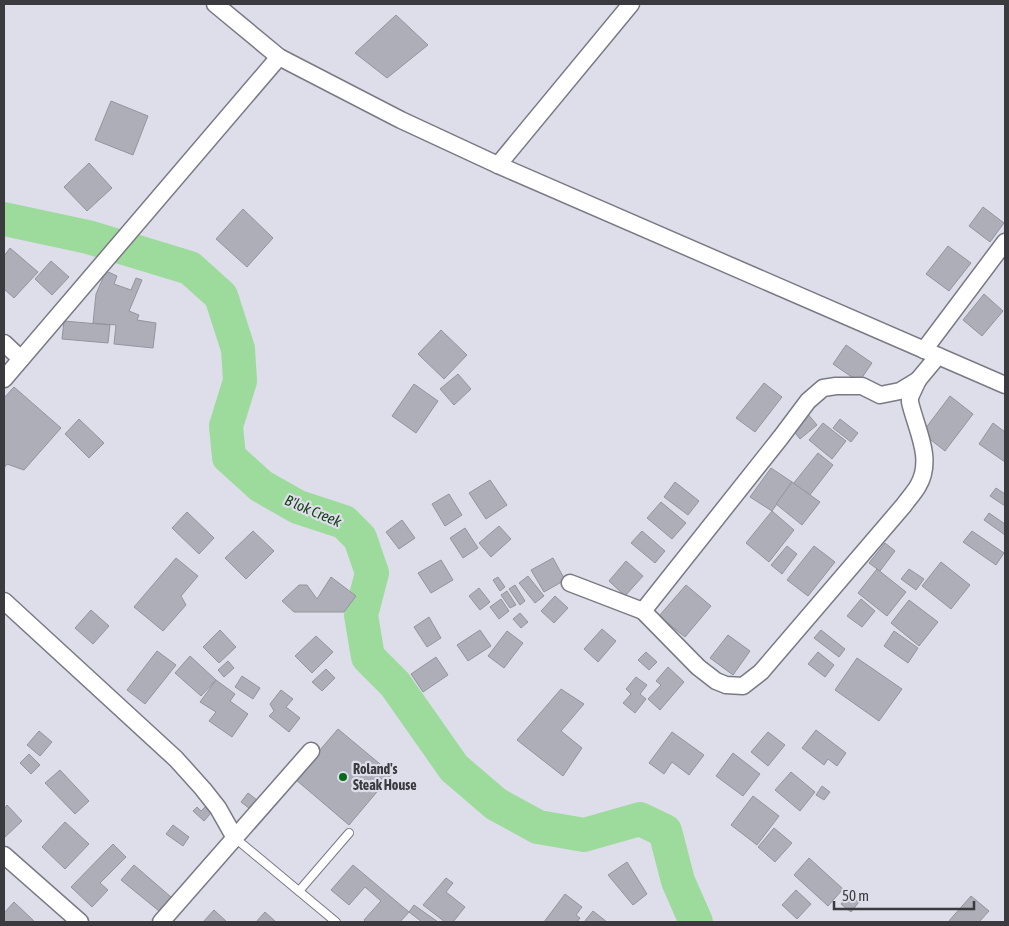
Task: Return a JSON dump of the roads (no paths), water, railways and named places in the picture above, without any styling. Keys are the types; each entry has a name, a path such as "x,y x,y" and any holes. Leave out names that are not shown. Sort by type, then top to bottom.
{"street":[{"path":"215,4 279,57 401,120 498,165 1005,384"},
{"path":"498,165 630,4"},
{"path":"4,379 279,57"},
{"path":"570,583 643,611 698,667 726,686 743,686 761,672 904,505 918,485 924,471 924,453 910,397 931,353 1005,242"},
{"path":"4,343 21,359"},
{"path":"643,611 781,437 808,400 823,388 862,386 880,395 900,391 918,380"},
{"path":"4,601 176,759 218,808 234,838"},
{"path":"161,922 311,751"},
{"path":"4,856 80,922"}],"lane":[{"path":"298,891 349,833"},
{"path":"234,838 336,922"}],"waterway":[{"name":"B'lok Creek","path":"4,219 88,237 190,268 221,296 238,349 240,381 226,426 229,457 261,486 298,507 344,522 360,538 372,573 361,615 368,657 395,684 454,768 496,804 538,827 584,835 640,819 665,831 678,881 696,922"}],"place":[{"name":"Roland's Steak House","path":"343,777"}]}
